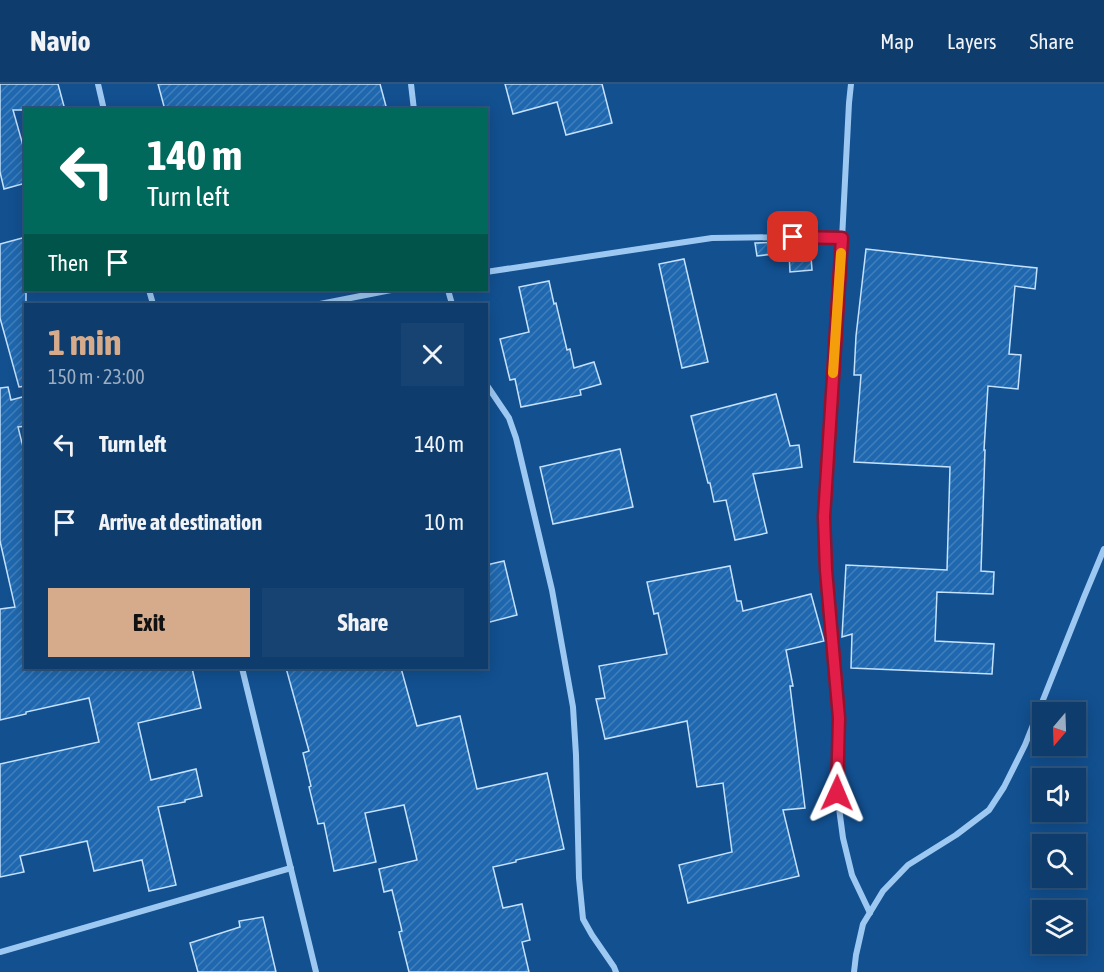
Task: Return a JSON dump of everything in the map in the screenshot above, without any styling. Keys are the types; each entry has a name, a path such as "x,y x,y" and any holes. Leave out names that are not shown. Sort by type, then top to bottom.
{"street":[{"path":"98,84 104,108"},
{"path":"411,84 414,108"},
{"path":"851,84 824,517 826,570 839,718 837,793 843,838 852,874 870,913"},
{"path":"488,272 712,238 842,238"},
{"path":"325,303 386,291"},
{"path":"488,387 509,418 516,438 552,590 573,707 579,878 583,919 616,972"},
{"path":"854,972 864,924 883,891 908,865 956,835 989,810 1004,787 1025,745 1104,549"},
{"path":"242,669 316,972"},
{"path":"0,952 291,868"}],"building":[{"path":"0,84 58,84 64,108 13,110 24,149 24,184 4,189 0,172"},
{"path":"158,84 380,84 386,108 164,108"},
{"path":"505,84 602,84 612,123 566,135 557,102 513,114"},
{"path":"24,238 26,303 24,303 24,386 19,387 0,318 0,244"},
{"path":"755,243 810,243 812,270 790,272 789,252 757,256"},
{"path":"866,249 1037,268 1035,289 1015,286 1009,354 1021,355 1018,389 988,386 981,571 994,572 993,594 937,592 935,641 994,644 992,674 851,668 852,634 842,637 846,565 947,570 950,467 854,462 861,375 854,375 856,336"},
{"path":"684,259 708,362 682,368 659,264"},
{"path":"549,281 574,368 594,362 601,384 580,390 581,395 521,407 515,379 510,380 500,339 529,332 519,287"},
{"path":"8,387 11,400 24,397 24,426 18,427 24,451 24,669 192,669 201,708 138,723 151,780 196,769 202,796 158,807 176,885 149,891 142,860 94,871 87,841 20,856 24,872 0,877 0,764 99,742 89,698 0,720 0,609 15,607 0,541 0,388"},
{"path":"776,394 790,446 799,445 802,467 753,474 767,533 735,540 726,500 714,502 691,416"},
{"path":"620,449 633,507 553,524 540,467"},
{"path":"504,561 517,615 488,622 488,565"},
{"path":"730,566 737,601 741,601 743,611 811,594 824,641 786,650 793,686 790,686 805,808 783,810 799,876 688,903 679,865 732,852 723,783 697,787 687,721 605,739 596,699 605,698 599,666 667,654 658,613 654,614 647,582"},
{"path":"286,669 401,669 417,726 460,716 477,789 547,773 564,849 493,867 503,908 522,904 530,940 522,942 529,972 409,972 392,890 384,892 379,869 417,860 404,805 365,813 376,862 334,871 324,823 318,824 309,787 311,786 303,753 309,751"},
{"path":"263,917 276,972 198,972 190,943 240,927 239,921"}],"slow traffic":[{"path":"833,373 841,253"}],"route":[{"path":"793,237 842,238 824,517 826,570 839,718 837,793"}]}
